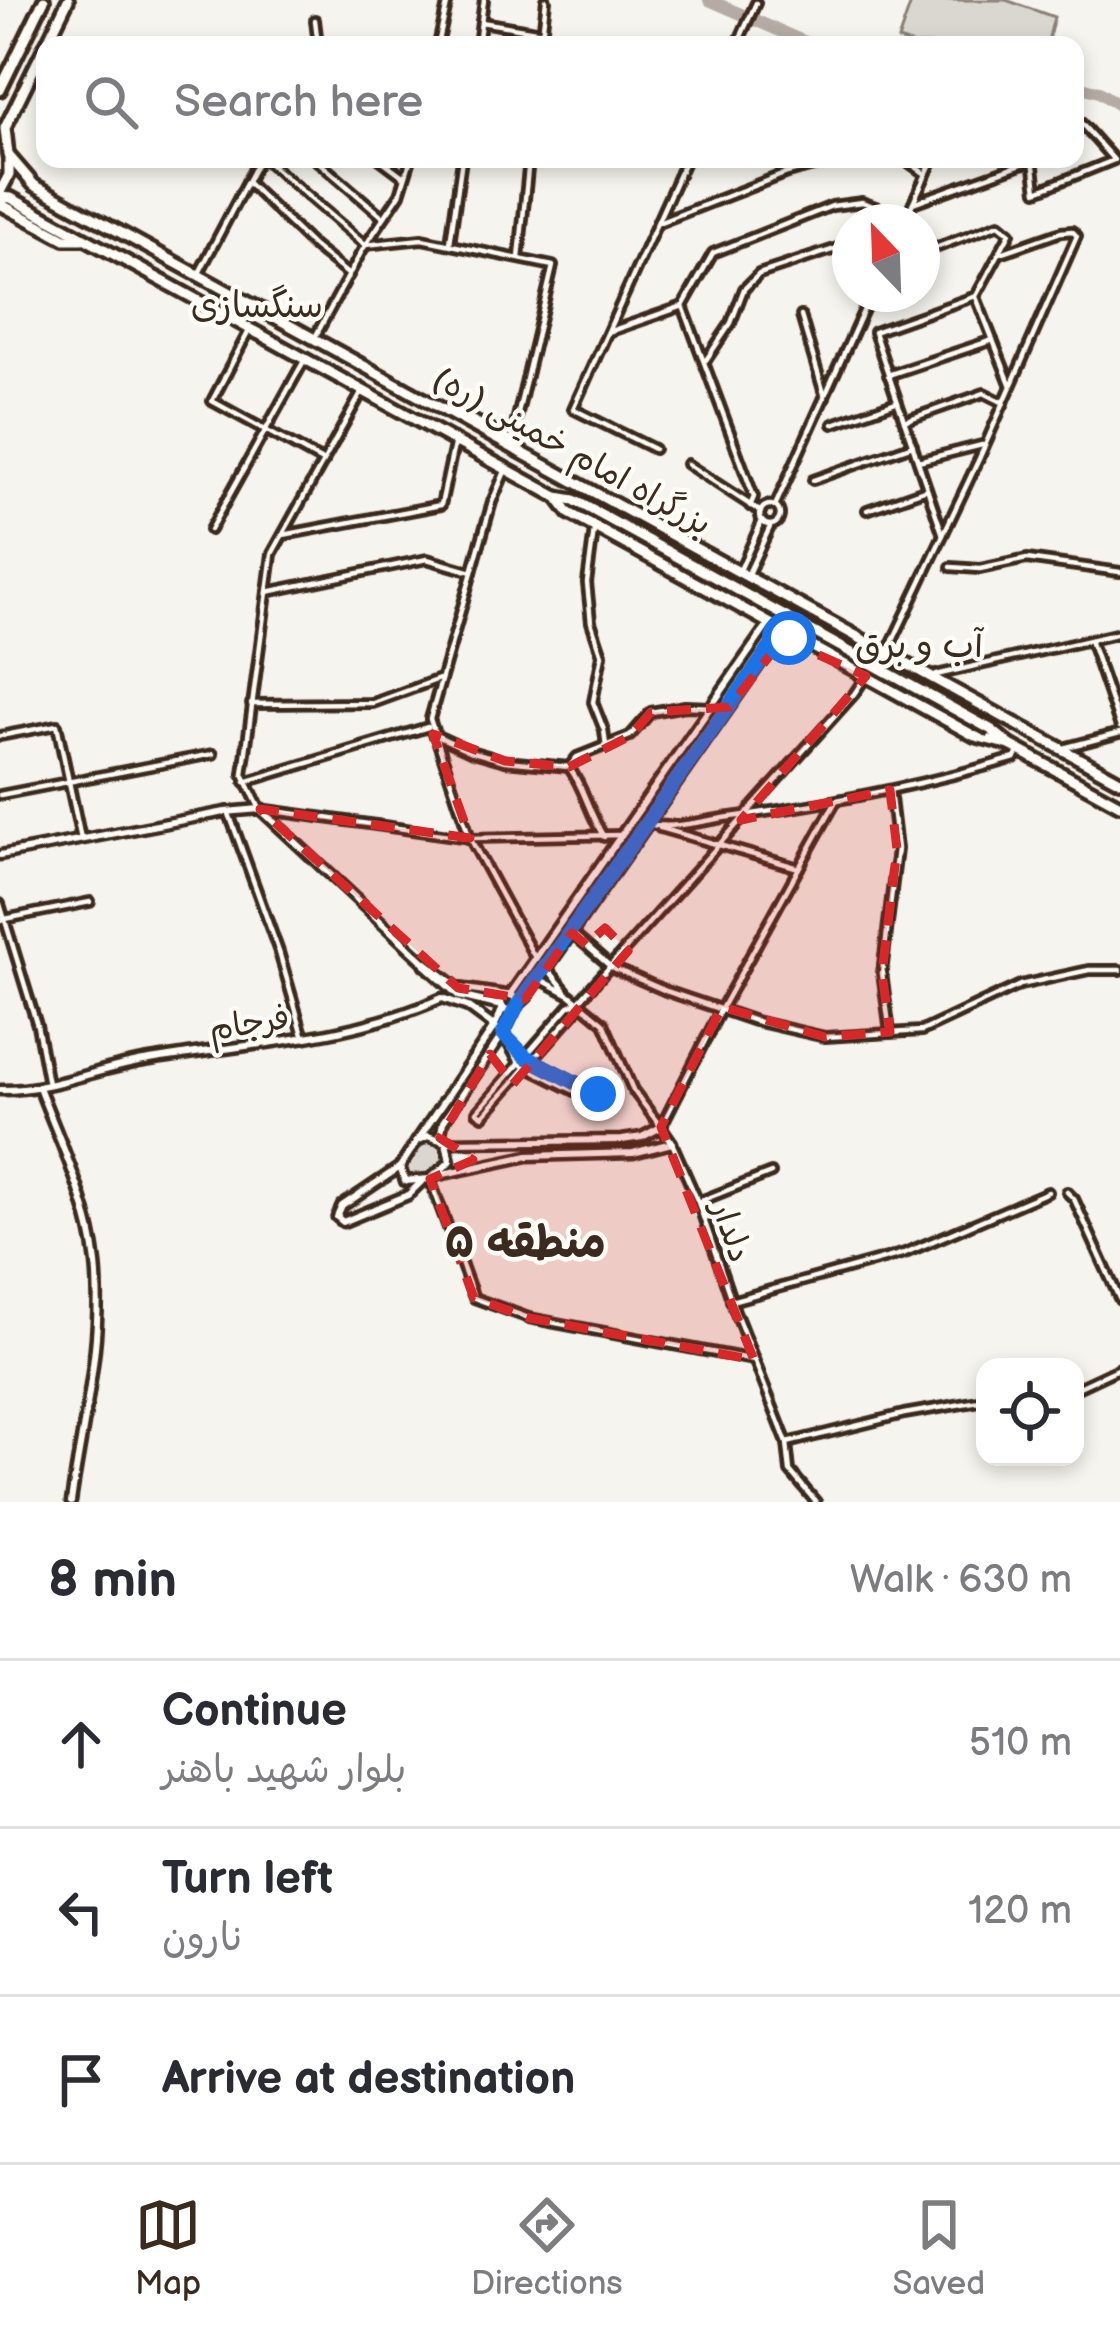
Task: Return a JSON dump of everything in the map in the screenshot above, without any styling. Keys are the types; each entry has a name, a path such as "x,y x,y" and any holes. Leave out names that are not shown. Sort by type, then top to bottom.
{"highway":[{"path":"0,90 44,0"},
{"path":"50,36 68,0"},
{"path":"17,55 23,68 36,63"},
{"path":"0,198 9,177 4,131 36,65"},
{"name":"بزرگراه امام خمینی (ره)","path":"0,142 34,185 1120,781"},
{"name":"بزرگراه امام خمینی (ره)","path":"0,198 9,197 557,497 574,500 1120,805"},
{"name":"بزرگراه امام خمینی (ره)","path":"557,497 568,512 977,737 1015,747"},
{"path":"769,623 772,590"},
{"path":"769,623 782,608 803,607"},
{"path":"853,669 863,660 868,643"}],"street":[{"path":"440,36 448,0"},
{"path":"479,36 484,0"},
{"path":"542,36 545,0"},
{"path":"741,36 756,3"},
{"path":"316,20 318,36"},
{"path":"481,22 542,32"},
{"path":"1034,168 1037,191 1114,160 1084,129"},
{"path":"198,275 256,168"},
{"path":"273,168 365,245 414,238 553,266 511,443 460,412"},
{"path":"326,168 382,216"},
{"path":"393,168 407,178"},
{"path":"314,339 409,168"},
{"path":"450,243 461,168"},
{"path":"518,258 528,168"},
{"path":"654,449 573,409 682,168"},
{"path":"658,223 810,168"},
{"path":"917,168 926,174"},
{"path":"913,203 929,168"},
{"path":"913,203 1011,168"},
{"path":"247,182 349,274"},
{"path":"609,332 683,305 713,253 832,206"},
{"path":"940,246 999,224 1010,233 976,296 874,332 943,535"},
{"path":"887,653 1077,236 1072,231 1060,232 1001,253"},
{"path":"704,363 730,323 744,289 759,274 832,250"},
{"path":"976,296 1011,386"},
{"path":"683,305 754,497 750,506"},
{"path":"743,574 780,517 775,506 864,312"},
{"path":"801,316 825,397"},
{"path":"250,329 212,401 324,461"},
{"path":"888,375 993,340"},
{"path":"211,530 305,359"},
{"path":"362,391 272,554 244,782 260,809 451,987 474,1001 510,1011 517,1006"},
{"path":"904,421 984,393 1004,403"},
{"path":"833,424 898,402"},
{"path":"283,536 441,505 455,441"},
{"path":"918,461 986,444"},
{"path":"812,480 913,445"},
{"path":"687,464 761,512"},
{"path":"506,469 432,705 431,726 470,838 536,959"},
{"path":"867,510 927,488"},
{"path":"743,574 761,512 765,506 775,506"},
{"path":"762,521 771,525"},
{"path":"595,527 587,583 591,622 602,655 593,702 606,746"},
{"path":"267,592 427,560 472,572"},
{"path":"951,567 980,569 1027,560 1120,572"},
{"path":"769,623 508,995 494,1028 400,1167 342,1206 337,1216 343,1222 408,1196 451,1162 443,1122 517,1006 651,825 773,644 798,639"},
{"path":"930,677 1120,633"},
{"path":"1061,748 1120,730 1090,640"},
{"path":"524,1066 477,1112 483,1116 530,1059 569,1006 611,967 866,676"},
{"path":"251,704 373,703 440,679"},
{"path":"569,767 578,757 630,736 651,712 711,706 723,716"},
{"path":"0,736 57,725 81,839"},
{"path":"244,782 431,726"},
{"path":"433,734 470,752 505,761 569,767 604,837"},
{"path":"686,743 698,752"},
{"path":"651,825 746,815 890,790 1015,758 1015,747"},
{"path":"0,795 213,754"},
{"path":"890,790 897,849 882,973 890,1032"},
{"path":"417,1141 428,1136 443,1140 622,1140 662,1127 836,801"},
{"path":"0,855 228,811 260,809 470,838 622,835"},
{"path":"228,811 304,1038"},
{"path":"651,825 800,868"},
{"path":"2,919 90,902"},
{"path":"0,904 37,1025 44,1086 72,1168 95,1262 95,1325 71,1502"},
{"path":"572,933 611,967 721,1009 825,1037 938,1026 1020,985 1089,970 1120,970"},
{"path":"547,968 570,995"},
{"path":"540,979 570,995"},
{"path":"451,987 508,995 516,999 517,1006"},
{"path":"451,987 442,998 468,1007 503,1034 530,1059 598,1094 595,1101 524,1066 503,1034"},
{"name":"دلدار","path":"570,995 604,1023 633,1090 672,1144 787,1443 790,1471 816,1502"},
{"name":"فرجام","path":"0,1090 44,1086 145,1060 304,1038 442,998"},
{"path":"400,1167 405,1181 528,1156 633,1153 672,1144"},
{"path":"698,1202 770,1173"},
{"path":"430,1178 474,1298 529,1318 754,1360"},
{"path":"731,1301 905,1253 1048,1192"},
{"path":"1067,1192 1120,1300"},
{"path":"1084,1385 1120,1368"},
{"path":"787,1443 976,1402"}],"highlighted area":[{"path":"783,639 866,676 741,820 890,790 897,849 882,973 890,1032 825,1037 722,1007 661,1127 754,1360 529,1318 474,1298 430,1179 473,1160 440,1138 490,1054 513,1084 628,951 605,928 586,945 572,933 525,999 458,988 260,809 470,838 433,734 505,761 569,767 630,736 651,712 729,707"}],"shaded area":[{"path":"912,0 1006,0 1054,17 1049,36 899,36"},
{"path":"421,1142 444,1145 443,1166 410,1179 403,1167"}],"waterway":[{"path":"709,0 791,36"},
{"path":"1084,88 1120,106"}],"district":[{"name":"سنگسازی","path":"257,304"},
{"name":"آب و برق","path":"919,644"},
{"name":"منطقه ۵","path":"525,1241"}],"route":[{"path":"598,1094 526,1057 503,1034 517,1006 771,647 789,638"}]}
